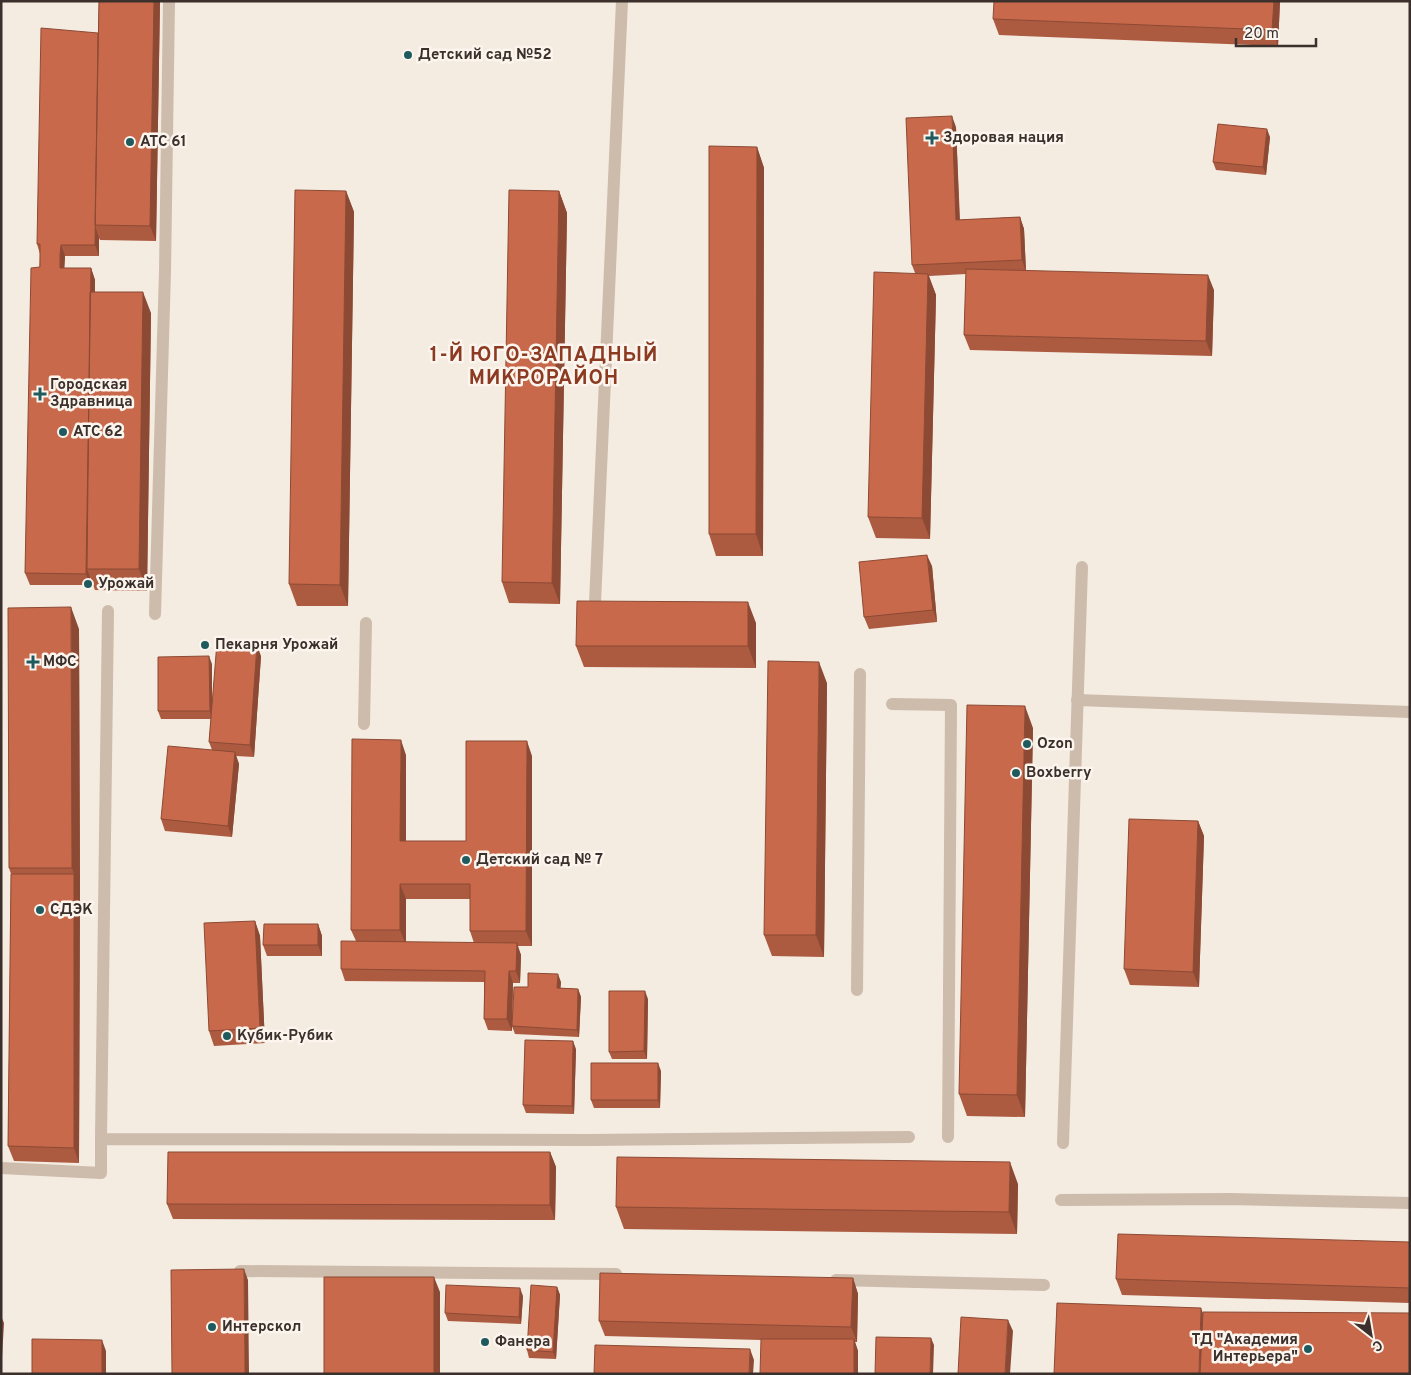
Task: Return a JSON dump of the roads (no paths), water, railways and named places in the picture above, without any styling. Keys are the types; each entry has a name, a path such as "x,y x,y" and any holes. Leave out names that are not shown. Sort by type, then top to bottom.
{"street":[{"path":"155,614 165,271 169,1"},
{"path":"595,603 622,1"},
{"path":"1062,1143 1082,566"},
{"path":"1,1168 101,1173 108,611"},
{"path":"364,724 366,623"},
{"path":"857,990 860,674"},
{"path":"1077,700 1410,712"},
{"path":"892,704 951,706 948,1137"},
{"path":"102,1139 588,1140 909,1138"},
{"path":"1061,1200 1230,1199 1410,1203"},
{"path":"240,1271 634,1274"},
{"path":"824,1279 1044,1285"}],"place":[{"name":"Детский сад №52","path":"408,55"},
{"name":"Здоровая нация","path":"932,138"},
{"name":"АТС 61","path":"130,142"},
{"name":"Городская Здравница","path":"40,394"},
{"name":"АТС 62","path":"63,432"},
{"name":"Урожай","path":"88,584"},
{"name":"Пекарня Урожай","path":"205,645"},
{"name":"МФС","path":"33,662"},
{"name":"Ozon","path":"1027,744"},
{"name":"Boxberry","path":"1016,773"},
{"name":"Детский сад № 7","path":"466,860"},
{"name":"СДЭК","path":"40,910"},
{"name":"Кубик-Рубик","path":"227,1036"},
{"name":"Интерскол","path":"212,1327"},
{"name":"Фанера","path":"485,1342"},
{"name":"ТД \"Академия Интерьера\"","path":"1308,1349"}],"district":[{"name":"1-Й ЮГО-ЗАПАДНЫЙ МИКРОРАЙОН","path":"544,368"}]}
